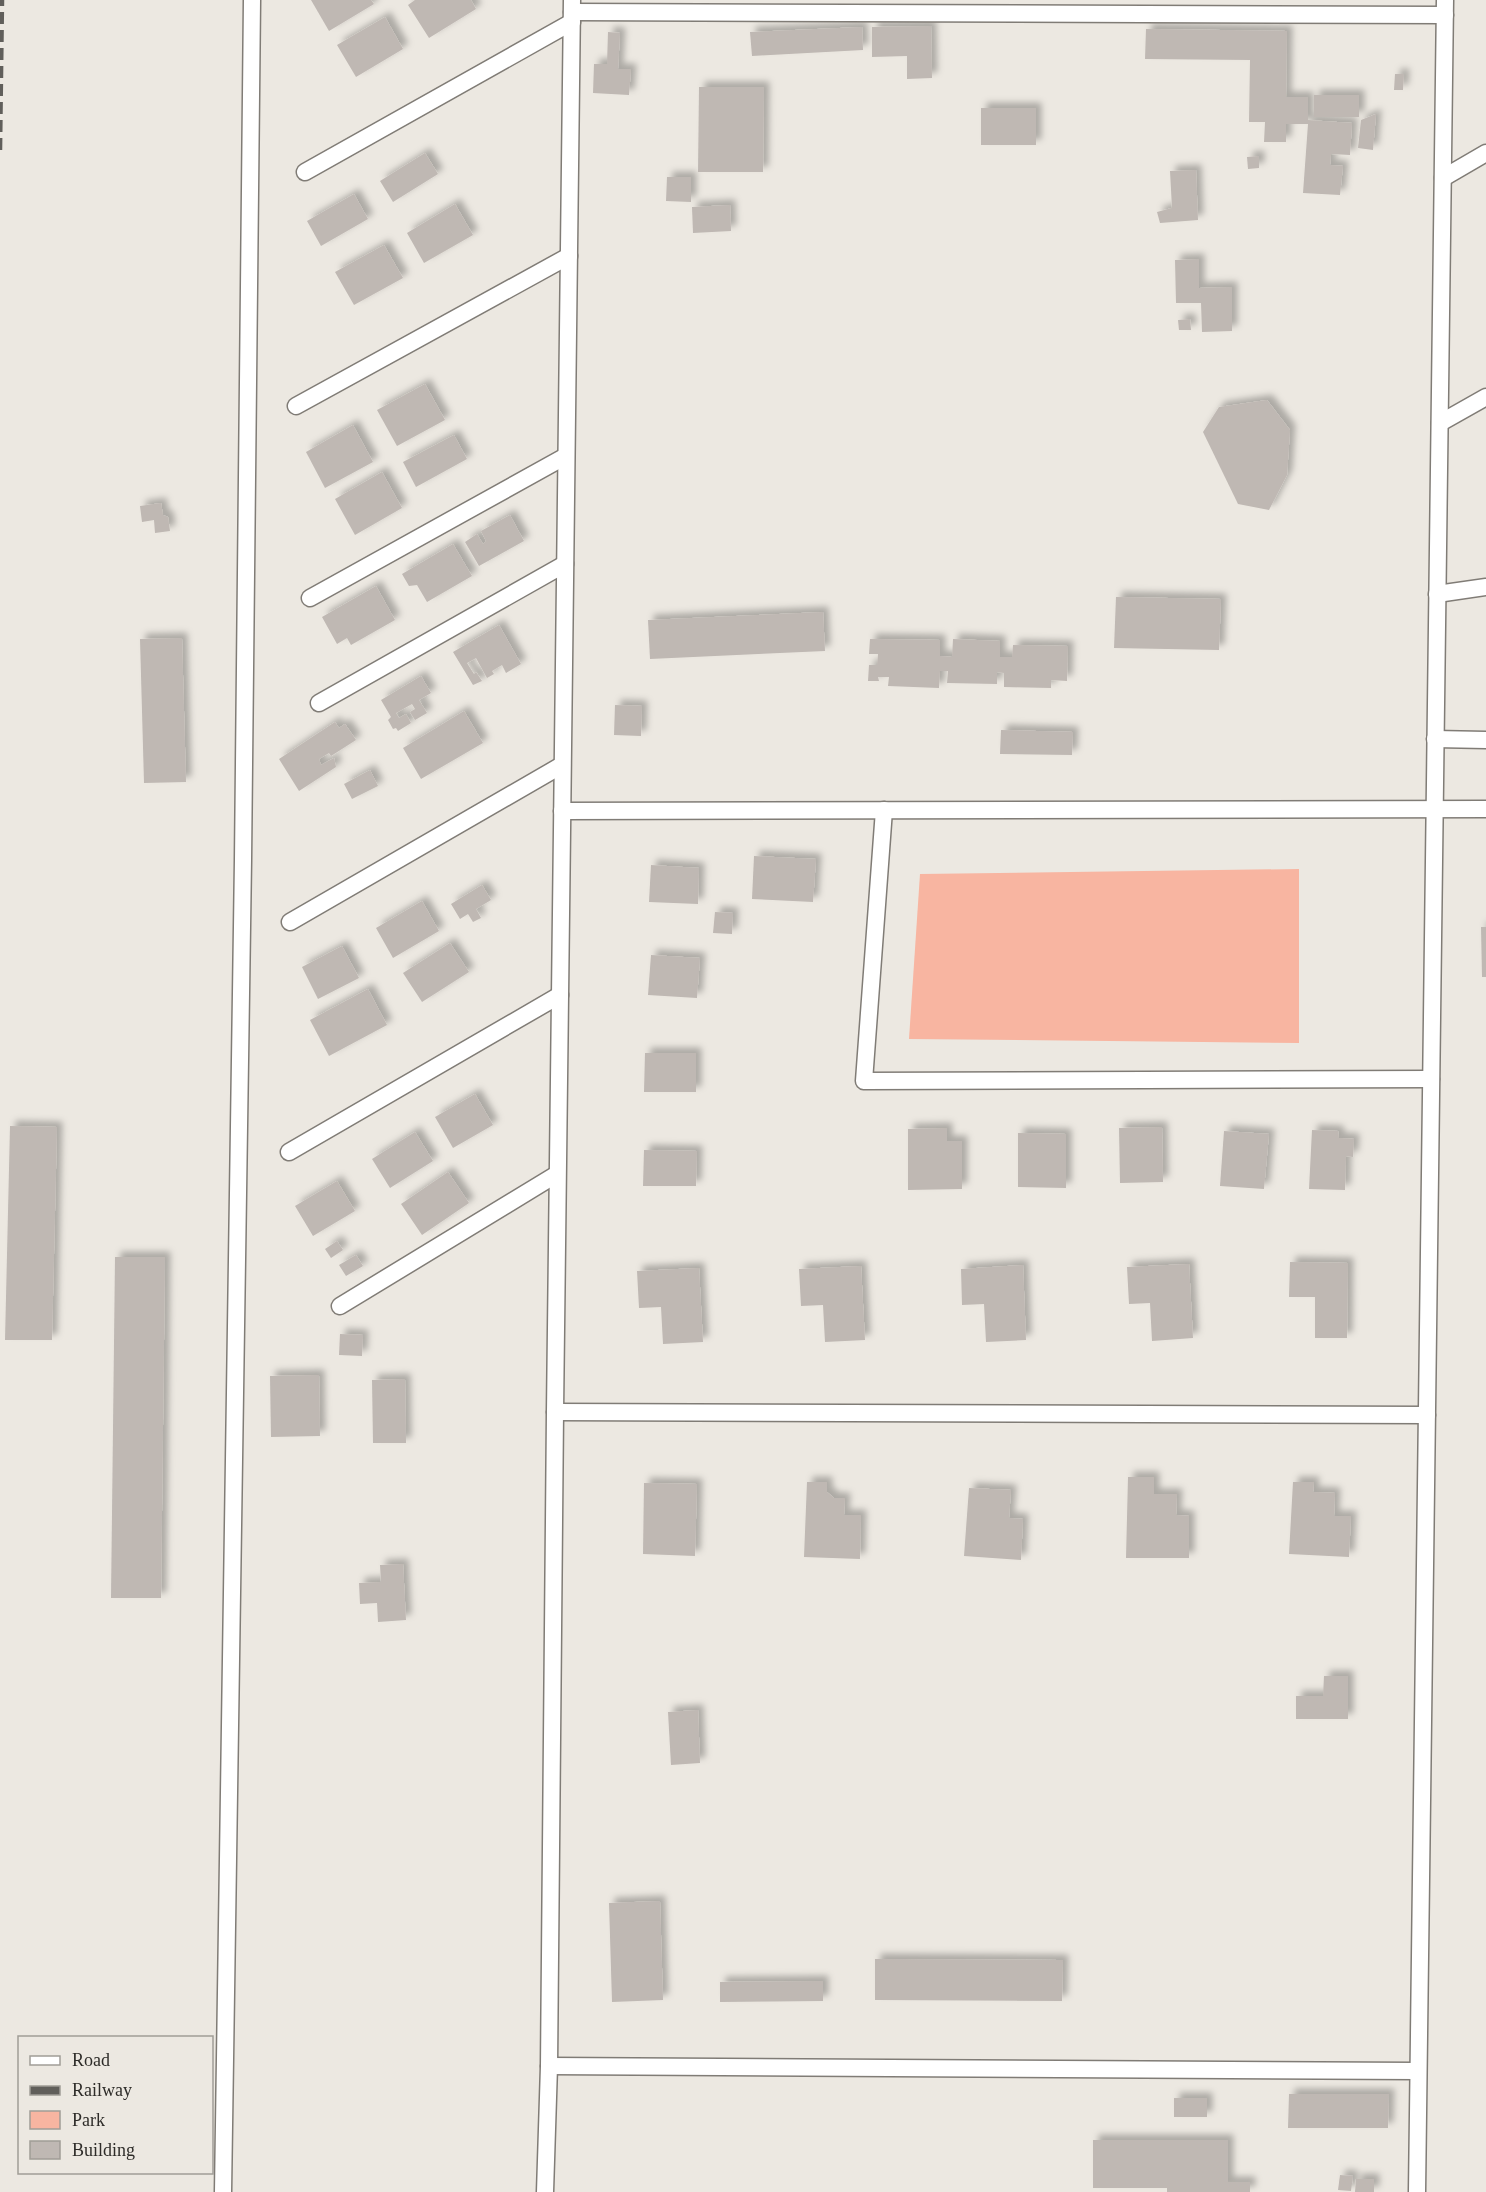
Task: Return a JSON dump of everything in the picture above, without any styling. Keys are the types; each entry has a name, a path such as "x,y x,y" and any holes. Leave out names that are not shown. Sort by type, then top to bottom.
{"street":[{"path":"223,2192 243,860 252,0"},
{"path":"305,172 572,11 733,6 1445,8 1417,2192"},
{"path":"544,2192 549,2066 557,1174 572,11"},
{"path":"1443,178 1486,153"},
{"path":"296,406 569,255"},
{"path":"1440,423 1486,397"},
{"path":"310,598 566,456"},
{"path":"319,703 565,564"},
{"path":"1437,594 1486,587"},
{"path":"1435,739 1486,740"},
{"path":"290,922 562,765"},
{"path":"562,811 1486,809"},
{"path":"884,810 864,1081 1431,1079"},
{"path":"288,1152 560,994"},
{"path":"340,1306 557,1174"},
{"path":"555,1412 1427,1415"},
{"path":"549,2066 1417,2071"}],"green space":[{"path":"1299,869 1299,1043 909,1039 920,874"}],"building":[{"path":"311,0 371,0 374,4 329,31"},
{"path":"415,0 471,0 476,9 429,38 408,5"},
{"path":"385,17 403,49 356,77 337,45"},
{"path":"931,26 932,78 907,79 907,56 872,57 872,27"},
{"path":"862,27 863,50 752,56 750,32"},
{"path":"1146,29 1287,31 1286,97 1308,97 1308,120 1352,123 1350,155 1331,154 1330,165 1343,166 1340,195 1303,193 1308,124 1286,124 1286,142 1264,142 1265,122 1249,122 1250,60 1145,59"},
{"path":"608,32 620,33 618,69 631,69 629,95 593,93 594,64 607,64"},
{"path":"1395,74 1404,74 1403,90 1394,90"},
{"path":"699,87 764,87 763,172 698,172"},
{"path":"1314,95 1359,95 1359,117 1314,117"},
{"path":"981,108 1036,108 1036,145 981,145"},
{"path":"1376,114 1373,150 1358,148 1361,120"},
{"path":"425,153 438,174 393,202 380,181"},
{"path":"1259,156 1259,168 1248,169 1247,157"},
{"path":"1196,170 1198,220 1160,223 1157,212 1172,208 1170,171"},
{"path":"667,177 691,177 691,202 666,201"},
{"path":"354,194 368,219 321,246 307,221"},
{"path":"455,204 473,235 424,263 407,233"},
{"path":"730,205 731,231 693,233 692,207"},
{"path":"384,245 403,278 354,305 335,272"},
{"path":"1199,259 1199,288 1232,287 1232,331 1202,332 1201,303 1176,303 1175,260"},
{"path":"1190,319 1191,330 1179,330 1178,320"},
{"path":"425,384 445,420 397,446 377,410"},
{"path":"1267,400 1290,430 1287,475 1269,510 1238,504 1203,432 1219,407"},
{"path":"353,425 373,462 325,488 306,452"},
{"path":"454,435 467,459 416,487 403,462"},
{"path":"382,472 402,508 355,535 335,499"},
{"path":"161,503 163,515 168,517 170,531 155,533 154,520 142,522 140,506"},
{"path":"510,515 524,541 479,566 465,542 477,534 483,544 486,541 481,531"},
{"path":"453,544 472,576 427,602 417,585 409,586 402,574"},
{"path":"376,586 395,620 351,645 347,638 337,644 322,617"},
{"path":"1116,597 1221,599 1219,650 1114,648"},
{"path":"823,612 825,651 650,659 648,620"},
{"path":"499,625 521,664 506,673 502,665 492,671 494,674 487,678 476,658 467,663 482,681 473,685 453,652"},
{"path":"182,638 186,782 144,783 140,639"},
{"path":"870,639 940,640 940,656 952,657 953,639 1000,641 1000,657 1012,657 1013,645 1068,646 1067,681 1051,680 1051,688 1004,687 1004,673 997,672 997,684 947,683 948,671 940,671 939,688 888,686 889,677 878,677 879,681 868,681 869,665 877,665 878,654 869,654"},
{"path":"421,676 431,693 419,700 427,713 415,720 410,712 415,709 412,704 396,713 399,718 406,714 411,723 398,731 396,728 393,729 388,720 391,717 381,700"},
{"path":"615,705 642,706 641,736 614,735"},
{"path":"464,711 483,743 421,779 403,748"},
{"path":"335,722 339,728 345,724 356,740 331,756 329,753 319,759 321,765 334,758 336,767 299,791 279,759"},
{"path":"1001,730 1073,732 1072,755 1000,754"},
{"path":"370,770 378,786 352,799 344,784"},
{"path":"754,856 816,859 813,902 752,899"},
{"path":"651,865 699,868 698,904 649,902"},
{"path":"482,885 491,900 476,909 481,918 473,922 468,914 460,919 451,904"},
{"path":"422,901 439,931 393,958 376,928"},
{"path":"715,912 733,913 732,934 713,933"},
{"path":"1481,927 1486,927 1486,977 1482,977"},
{"path":"450,943 469,972 422,1002 403,973"},
{"path":"342,946 359,978 318,999 302,967"},
{"path":"651,955 700,958 697,998 648,995"},
{"path":"368,989 387,1025 329,1056 310,1020"},
{"path":"645,1053 696,1053 696,1092 644,1092"},
{"path":"475,1094 493,1125 453,1148 435,1117"},
{"path":"10,1126 57,1127 52,1340 5,1340"},
{"path":"1162,1127 1163,1182 1120,1183 1119,1128"},
{"path":"947,1128 947,1141 962,1141 962,1189 908,1190 908,1129"},
{"path":"1312,1130 1338,1131 1339,1138 1354,1139 1353,1157 1346,1156 1345,1190 1309,1189"},
{"path":"1224,1131 1269,1134 1264,1189 1220,1186"},
{"path":"415,1132 433,1161 390,1188 372,1159"},
{"path":"1018,1133 1066,1134 1066,1188 1018,1187"},
{"path":"644,1150 697,1151 696,1186 643,1186"},
{"path":"448,1172 469,1203 422,1235 401,1204"},
{"path":"337,1181 355,1211 313,1236 295,1206"},
{"path":"337,1241 343,1250 331,1258 325,1249"},
{"path":"356,1255 363,1266 346,1276 339,1265"},
{"path":"115,1257 165,1257 161,1598 111,1598"},
{"path":"1290,1262 1348,1263 1347,1338 1315,1338 1315,1297 1289,1297"},
{"path":"1189,1264 1193,1338 1152,1341 1150,1303 1129,1304 1127,1267"},
{"path":"1023,1265 1026,1340 986,1342 984,1304 962,1305 961,1269"},
{"path":"861,1266 865,1340 825,1342 823,1305 801,1306 799,1269"},
{"path":"699,1268 703,1342 663,1344 661,1307 639,1308 637,1271"},
{"path":"340,1334 363,1335 362,1356 339,1355"},
{"path":"319,1375 320,1436 271,1437 270,1376"},
{"path":"405,1379 406,1443 373,1443 372,1380"},
{"path":"1128,1477 1154,1477 1154,1494 1177,1494 1176,1515 1189,1516 1189,1558 1126,1558"},
{"path":"807,1482 827,1482 827,1492 834,1498 845,1498 844,1515 861,1515 860,1559 804,1557"},
{"path":"1293,1482 1314,1482 1313,1492 1335,1493 1334,1516 1351,1516 1349,1557 1289,1554"},
{"path":"644,1483 697,1484 695,1556 643,1554"},
{"path":"969,1488 1011,1490 1009,1518 1023,1519 1021,1560 964,1556"},
{"path":"403,1564 406,1620 378,1622 377,1603 360,1604 359,1583 381,1582 380,1565"},
{"path":"1324,1676 1348,1676 1348,1719 1296,1719 1296,1696 1323,1696"},
{"path":"698,1710 700,1763 671,1765 668,1712"},
{"path":"660,1901 663,2000 612,2002 609,1903"},
{"path":"875,1959 1063,1960 1062,2001 875,2000"},
{"path":"823,1981 823,2001 720,2002 720,1982"},
{"path":"1289,2094 1389,2094 1388,2128 1288,2128"},
{"path":"1174,2098 1207,2098 1207,2117 1174,2117"},
{"path":"1093,2140 1228,2140 1228,2182 1250,2182 1250,2192 1167,2192 1167,2188 1093,2188"},
{"path":"1340,2175 1353,2176 1351,2191 1338,2190"},
{"path":"1356,2179 1374,2179 1374,2192 1355,2192"}],"railway":[{"path":"0,150 2,0"}]}
